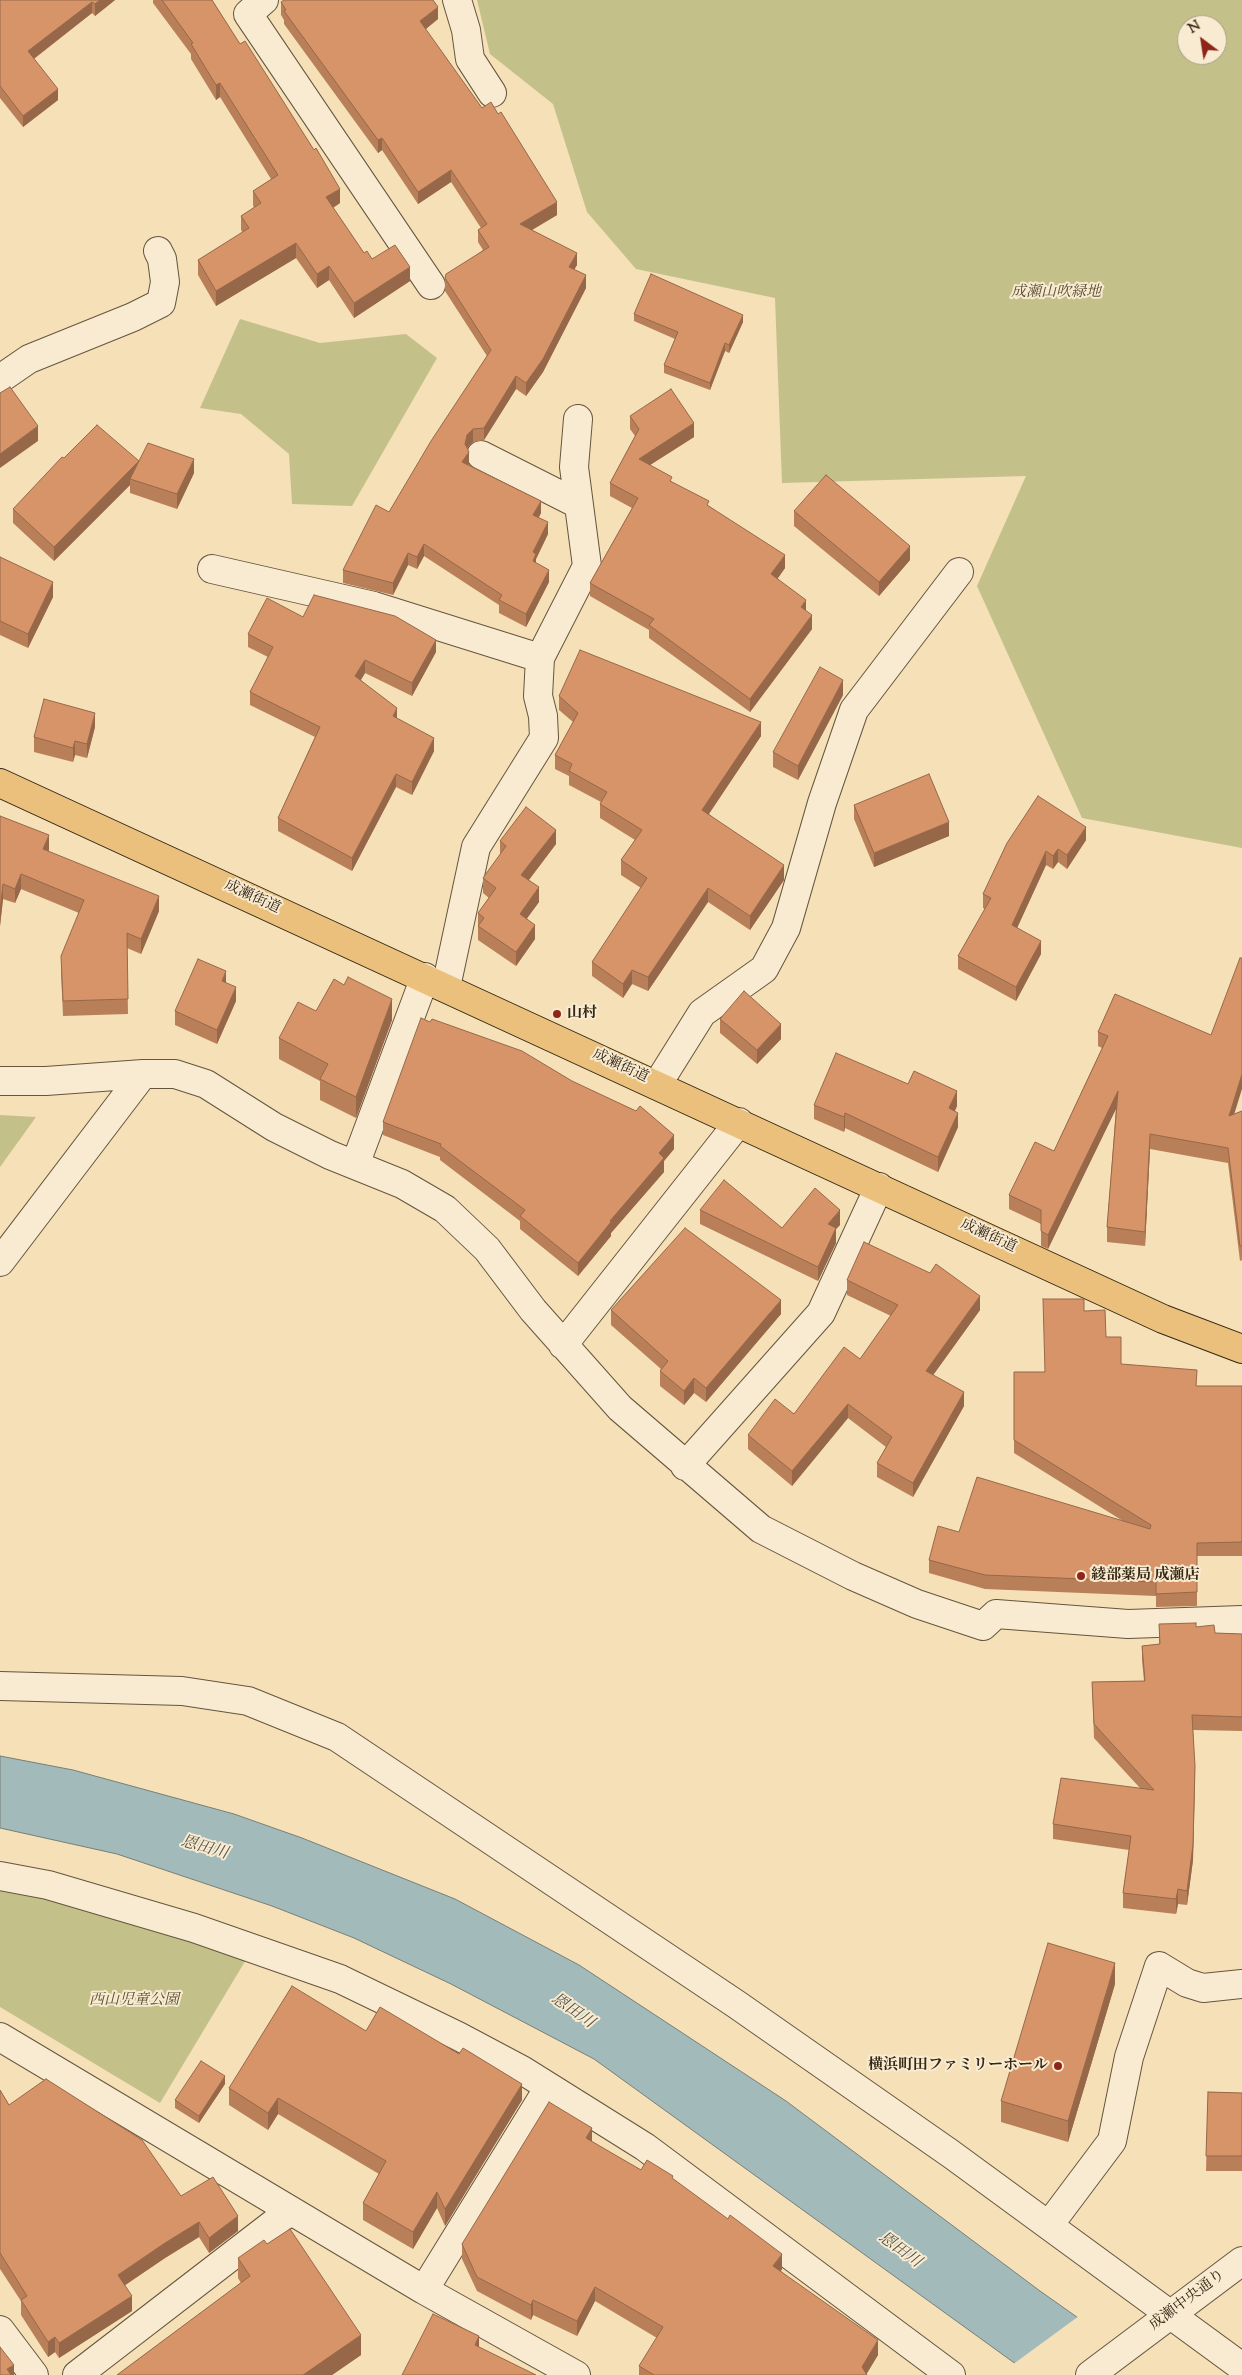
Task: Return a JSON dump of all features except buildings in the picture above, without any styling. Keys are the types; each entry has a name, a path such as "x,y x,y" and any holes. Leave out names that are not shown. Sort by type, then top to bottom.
{"main road":[{"name":"成瀬街道","path":"0,782 880,1186 1163,1319 1242,1349"}],"street":[{"path":"264,0 248,14 431,285"},
{"path":"457,0 466,30 470,59 492,93"},
{"path":"0,379 29,359 133,317 161,302 165,282 162,259 158,251"},
{"path":"355,1165 435,982 476,847 544,738 543,716 538,696 540,658 587,566 574,467 578,419"},
{"path":"481,455 578,504"},
{"path":"212,569 374,606 540,658"},
{"path":"657,1085 702,1013 764,969 786,928 822,803 854,710 959,572"},
{"path":"0,1262 143,1074"},
{"path":"0,1081 46,1081 143,1074 175,1074 206,1084 274,1127 330,1155 402,1184 445,1209 487,1249 563,1345 620,1408 686,1466 761,1529 880,1588 917,1604 983,1626 996,1614 1128,1624 1242,1620"},
{"path":"563,1345 740,1122"},
{"path":"686,1466 821,1313 880,1186"},
{"path":"0,1686 182,1691 248,1701 337,1737 736,2004 951,2154 1242,2367"},
{"path":"0,1876 48,1885 194,1928 340,1979 458,2036 549,2087 645,2147 698,2184 758,2232 951,2375"},
{"path":"1049,2225 1112,2141 1129,2057 1159,1966 1187,1983 1203,1988 1242,1984"},
{"path":"0,2037 424,2290 576,2375"},
{"path":"424,2290 549,2087"},
{"path":"77,2375 290,2211"},
{"name":"成瀬中央通り","path":"1090,2375 1242,2261"},
{"path":"0,2330 34,2375"}],"green space":[{"name":"成瀬山吹緑地","path":"477,0 1242,0 1242,848 1082,818 977,586 1026,476 782,483 775,298 636,269 587,212 553,104 490,54"},
{"path":"240,319 320,343 406,334 437,358 352,506 292,504 289,454 241,414 200,408"},
{"path":"0,1115 36,1117 0,1167"},
{"name":"西山児童公園","path":"0,1890 49,1898 247,1958 160,2103 0,2007"}],"water":[{"name":"恩田川","path":"0,1756 73,1770 234,1814 302,1838 455,1899 579,1965 786,2101 1040,2291 1159,2375 1031,2375 594,2059 451,1984 354,1938 272,1906 117,1854 0,1828"}],"pier":[{"path":"1079,2316 1162,2375 1026,2375 1012,2365"}],"place":[{"name":"山村","path":"557,1014"},
{"name":"綾部薬局 成瀬店","path":"1081,1576"},
{"name":"横浜町田ファミリーホール","path":"1058,2066"}]}
